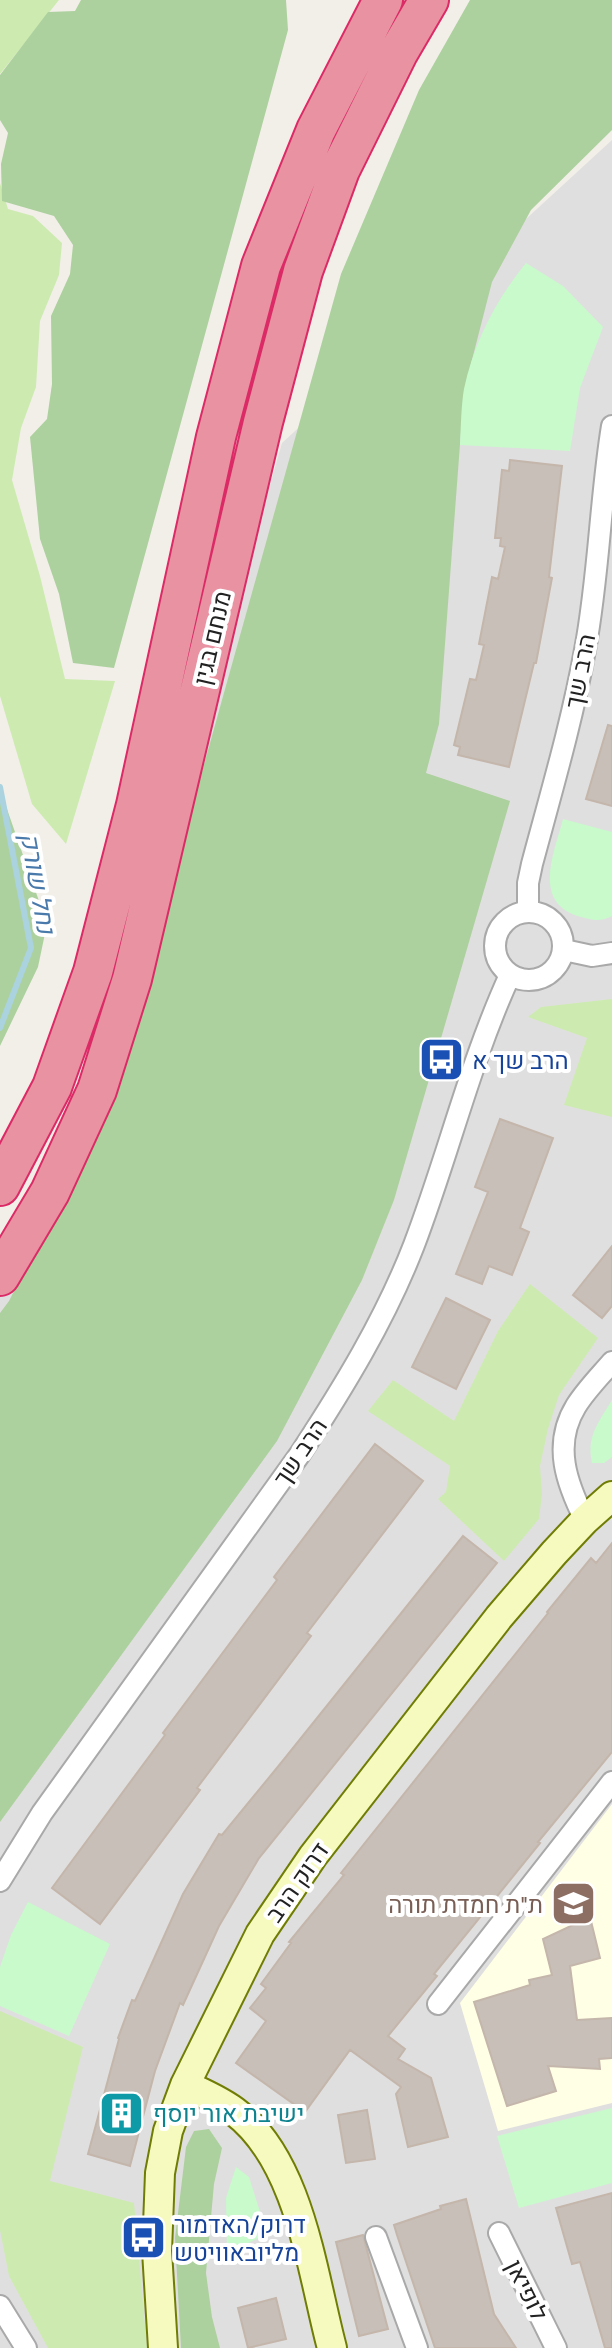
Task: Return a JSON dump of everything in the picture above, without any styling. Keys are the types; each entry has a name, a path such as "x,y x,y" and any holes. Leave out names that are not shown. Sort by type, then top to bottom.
{"highway":[{"name":"מנחם בגין","path":"0,1186 52,1087 93,972 136,805 216,437 261,266 316,130 383,0"},
{"name":"מנחם בגין","path":"0,1276 50,1192 97,1090 132,979 263,422 303,271 340,170 398,53 429,0"}],"street":[{"name":"הרב שך","path":"528,912 528,883 532,864 585,649 612,426"},
{"path":"539,913 558,927 564,950 554,970 544,977 521,979 510,975 502,967 497,958 496,937 508,919 517,914 539,913"},
{"path":"564,950 592,956 612,953"},
{"name":"הרב שך","path":"0,1881 42,1813 339,1395 379,1323 414,1246 482,1040 510,975"},
{"path":"585,1520 565,1475 564,1442 576,1407 612,1362"},
{"name":"דרוק הרב","path":"163,2348 157,2251 160,2173 168,2131 185,2085 260,1934 290,1887 499,1617 585,1520 612,1496"},
{"path":"438,2004 612,1782"},
{"path":"185,2085 234,2111 249,2124 271,2153 284,2177 304,2234 332,2348"},
{"name":"לופיאן","path":"499,2233 556,2348"},
{"path":"376,2237 417,2348"},
{"path":"0,2306 26,2348"}],"shaded area":[{"path":"612,140 612,2348 0,2348 0,1243 95,1087 282,443"},
{"name":"ת\"ת חמדת תורה","path":"612,1804 612,2103 498,2131 460,2003"}],"green space":[{"path":"0,0 59,0 0,74"},
{"path":"81,0 286,0 288,30 114,668 73,663 59,594 40,539 30,437 47,419 52,384 51,316 70,274 73,245 54,216 2,201 1,164 8,133 0,120 0,75 48,12 75,11"},
{"path":"470,0 612,0 612,130 531,210 492,282 464,391 439,724 426,773 510,801 394,1200 362,1280 277,1441 0,1822 0,1313 9,1301 122,1075 186,829 341,274 419,90"},
{"path":"0,183 8,209 33,216 62,243 59,275 40,321 36,387 21,428 12,480 65,679 115,681 66,844 32,804 0,696"},
{"path":"526,263 563,286 603,327 580,388 570,451 460,445 464,389 480,338 505,292"},
{"path":"0,789 47,924 38,967 0,1046"},
{"path":"563,819 612,832 612,916 596,920 581,917 556,901 550,876"},
{"path":"612,999 612,1117 564,1105 587,1038 528,1017 541,1007"},
{"path":"530,1284 598,1338 559,1395 540,1466 542,1494 539,1519 504,1561 438,1499 446,1492 450,1466 368,1411 393,1380 454,1421 498,1331"},
{"path":"612,1400 612,1457 604,1463 592,1463 592,1437"},
{"path":"28,1902 110,1944 69,2036 0,2006 0,1967 11,1935"},
{"path":"0,2011 83,2047 50,2181 134,2203 147,2348 48,2348 9,2276 0,2230"},
{"path":"612,2108 612,2183 519,2208 497,2136"},
{"path":"209,2129 222,2148 214,2184 206,2273 220,2348 181,2348 175,2238 186,2147 194,2131"},
{"path":"236,2167 249,2177 267,2234 227,2253 226,2198"}],"building":[{"path":"510,460 562,466 549,577 552,578 536,663 509,767 458,755 460,747 454,745 470,679 476,680 484,645 479,644 492,577 498,579 505,547 500,546 501,538 495,538 502,470 509,471"},
{"path":"608,725 612,726 612,806 586,799"},
{"path":"500,1119 553,1138 520,1228 529,1232 512,1275 489,1266 482,1284 456,1274 488,1192 475,1187"},
{"path":"612,1246 612,1306 602,1318 573,1295"},
{"path":"446,1298 490,1320 456,1389 412,1367"},
{"path":"375,1444 423,1481 307,1633 311,1636 100,1924 52,1888 277,1580 274,1577"},
{"path":"463,1536 497,1563 259,1858 219,1926 183,2005 180,2003 155,2071 130,2166 88,2154 118,2038 132,2000 135,2001 183,1894 219,1834 222,1835"},
{"path":"612,1543 612,1752 388,2036 405,2049 398,2059 431,2078 448,2137 408,2147 396,2094 401,2087 350,2050 305,2112 236,2063 266,2021 250,2008 266,1988 261,1984 289,1942 344,1875 341,1873 547,1612 591,1558 596,1563"},
{"path":"590,1917 600,1958 570,1966 577,2020 612,2018 612,2058 599,2059 600,2069 548,2066 556,2091 507,2106 474,2002 530,1985 529,1980 552,1975 543,1939"},
{"path":"367,2110 375,2159 346,2163 338,2115"},
{"path":"612,2193 612,2348 605,2348 580,2262 572,2264 556,2208"},
{"path":"466,2199 494,2314 516,2348 435,2348 397,2235 394,2225"},
{"path":"363,2235 388,2329 359,2336 336,2242"},
{"path":"276,2298 286,2339 248,2348 238,2308"}],"waterway":[{"name":"נחל שורק","path":"0,787 31,948 0,1028"}],"place":[{"name":"הרב שך א","path":"441,1060"},
{"name":"ת\"ת חמדת תורה","path":"574,1904"},
{"name":"ישיבת אור יוסף","path":"122,2113"},
{"name":"דרוק/האדמור מליובאוויטש","path":"143,2238"}]}
